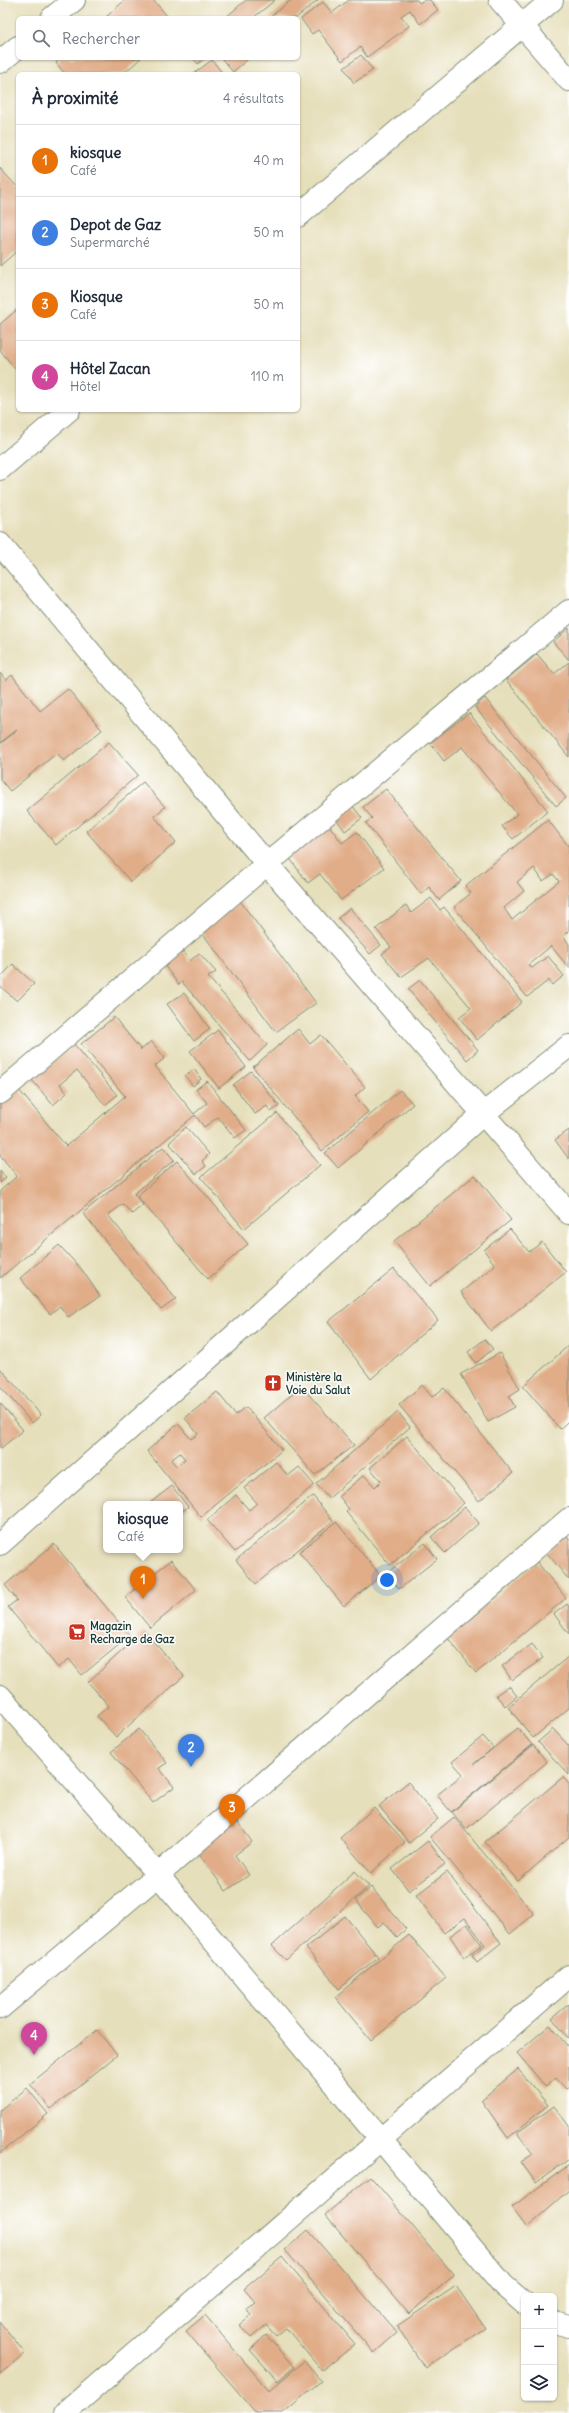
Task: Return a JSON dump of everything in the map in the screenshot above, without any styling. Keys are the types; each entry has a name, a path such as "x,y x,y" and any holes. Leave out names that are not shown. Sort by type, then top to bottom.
{"street":[{"path":"54,16 74,0"},
{"path":"500,0 520,27 569,80"},
{"path":"300,214 552,0"},
{"path":"0,62 16,49"},
{"path":"0,469 67,412"},
{"path":"0,544 267,864 569,1213"},
{"path":"0,1093 267,864 569,611"},
{"path":"0,1544 483,1114 569,1046"},
{"path":"0,2008 158,1875 569,1519"},
{"path":"0,1696 158,1875 380,2142 504,2286 521,2300"},
{"path":"65,2413 380,2142 569,1976"},
{"path":"557,2323 569,2326"}],"building":[{"path":"125,0 153,0 167,16 107,16"},
{"path":"246,0 275,0 255,16 227,16"},
{"path":"291,0 318,0 298,16 271,16"},
{"path":"349,0 417,0 419,3 424,0 430,0 438,10 420,24 410,10 401,16 409,26 367,57 360,47 342,61 318,30 312,34 301,19 323,2 332,13"},
{"path":"361,55 373,70 354,83 344,68"},
{"path":"59,60 139,60 125,72 63,72 56,63"},
{"path":"195,60 203,60 198,64"},
{"path":"212,60 221,72 196,72"},
{"path":"223,60 247,60 233,72"},
{"path":"0,168 16,186 16,252 0,266"},
{"path":"16,311 16,370 0,350 0,324"},
{"path":"569,628 569,660 553,642"},
{"path":"537,654 554,674 569,662 569,757 506,680"},
{"path":"0,673 6,680 12,675 40,711 68,689 102,730 64,761 57,753 10,791 0,779 0,744 17,730 0,743"},
{"path":"485,698 566,798 556,806 475,707"},
{"path":"469,713 548,811 513,839 502,826 517,814 462,747 444,761 430,743"},
{"path":"109,742 138,775 56,845 27,811"},
{"path":"143,782 165,807 154,816 176,842 131,882 86,831"},
{"path":"386,789 461,881 439,900 429,887 421,894 366,823 372,818 363,807"},
{"path":"351,804 362,818 345,831 335,817"},
{"path":"548,820 569,847 569,931 563,936 569,944 569,968 551,946 528,965 532,968 548,956 564,976 552,985 549,980 527,997 454,907 471,893 465,886","holes":["534,868 543,881 553,874 559,881 512,920 504,908 524,891 517,882"]},
{"path":"329,825 342,843 357,832 384,868 341,900 320,874 308,883 288,856"},
{"path":"431,898 440,910 444,907 522,1002 477,1040 459,1017 471,1008 429,958 401,977 382,954 391,947 376,929 406,905 411,913"},
{"path":"240,901 316,1003 276,1032 200,930"},
{"path":"350,908 381,945 370,954 338,918"},
{"path":"183,951 190,961 199,953 216,972 208,977 267,1045 250,1061 182,982 179,985 164,965"},
{"path":"13,964 34,984 17,1001 0,986 0,978"},
{"path":"420,980 478,1050 467,1060 408,989"},
{"path":"184,993 210,1029 194,1041 167,1004"},
{"path":"114,1017 141,1050 151,1041 165,1058 155,1066 194,1114 207,1103 196,1089 207,1081 246,1130 235,1138 218,1117 204,1127 195,1115 0,1278 0,1191 17,1176 0,1155 0,1104 18,1089 66,1146 125,1096 81,1044"},
{"path":"298,1029 310,1044 321,1035 365,1087 355,1096 368,1112 322,1151 253,1067"},
{"path":"218,1030 246,1067 219,1088 190,1051"},
{"path":"74,1044 117,1095 105,1105 77,1070 60,1084 67,1093 53,1105 32,1080"},
{"path":"194,1069 201,1079 193,1086 185,1076"},
{"path":"251,1071 279,1106 271,1112 267,1106 255,1114 233,1085"},
{"path":"400,1090 413,1104 338,1168 325,1153"},
{"path":"277,1113 320,1165 244,1229 201,1177"},
{"path":"186,1127 209,1154 202,1161 206,1166 196,1174 169,1143"},
{"path":"569,1130 569,1159 555,1140"},
{"path":"163,1147 174,1160 134,1194 143,1205 132,1214 123,1204 108,1215 176,1299 161,1310 83,1213"},
{"path":"177,1161 248,1244 208,1279 137,1196"},
{"path":"0,1170 6,1178 0,1183"},
{"path":"475,1175 511,1220 430,1286 394,1241"},
{"path":"510,1229 529,1252 542,1242 566,1272 491,1331 461,1292 495,1265 484,1250"},
{"path":"59,1245 82,1270 100,1296 68,1317 60,1306 50,1314 20,1278"},
{"path":"394,1269 438,1320 371,1379 328,1322"},
{"path":"485,1339 493,1349 476,1363 468,1352"},
{"path":"569,1345 569,1420 560,1429 523,1386"},
{"path":"500,1353 520,1389 509,1396 515,1407 488,1422 461,1374"},
{"path":"0,1368 41,1415 32,1423 0,1386"},
{"path":"422,1385 432,1397 444,1388 513,1473 479,1501 399,1405"},
{"path":"301,1386 354,1445 315,1475 264,1418"},
{"path":"217,1392 236,1415 246,1407 282,1450 201,1517 147,1451 178,1424 191,1439 198,1434 185,1418","holes":["180,1453 185,1459 177,1467 171,1460"]},
{"path":"0,1403 23,1430 0,1449"},
{"path":"398,1412 410,1427 329,1498 316,1484"},
{"path":"407,1436 464,1503 390,1565 346,1512 349,1509 339,1496 364,1475 375,1487 381,1481 370,1468"},
{"path":"276,1462 288,1476 299,1467 314,1485 235,1552 207,1520 236,1495 249,1510 257,1503 244,1488"},
{"path":"172,1486 188,1507 183,1511 183,1501 153,1501"},
{"path":"313,1496 333,1521 256,1584 236,1560"},
{"path":"465,1507 479,1523 445,1553 431,1537"},
{"path":"336,1522 381,1576 344,1606 299,1552"},
{"path":"567,1536 569,1538 569,1580 547,1553"},
{"path":"425,1543 437,1559 399,1589 387,1573"},
{"path":"54,1544 130,1636 82,1675 69,1659 58,1668 8,1607 17,1600 5,1585"},
{"path":"171,1560 196,1590 150,1628 125,1597"},
{"path":"537,1562 566,1598 476,1673 447,1637"},
{"path":"567,1604 569,1607 569,1634 554,1614"},
{"path":"144,1631 184,1676 116,1737 97,1716 109,1706 88,1682"},
{"path":"532,1644 543,1658 512,1680 502,1666"},
{"path":"569,1656 569,1708 533,1738 508,1707"},
{"path":"509,1686 517,1696 505,1706 496,1695"},
{"path":"518,1728 532,1745 451,1812 437,1795 463,1774 452,1762 483,1736 493,1748 474,1764"},
{"path":"139,1729 167,1763 159,1768 174,1787 153,1803 111,1752"},
{"path":"553,1729 569,1746 569,1775 538,1742"},
{"path":"533,1745 547,1762 466,1829 452,1812"},
{"path":"563,1777 569,1784 569,1837 518,1881 485,1842"},
{"path":"408,1782 438,1819 409,1843 379,1806"},
{"path":"374,1808 405,1842 371,1873 340,1838"},
{"path":"234,1817 252,1842 235,1855 249,1875 226,1891 193,1846"},
{"path":"454,1817 534,1914 510,1934 430,1837"},
{"path":"428,1841 445,1864 409,1891 392,1869"},
{"path":"355,1871 369,1886 286,1960 272,1946"},
{"path":"447,1872 501,1943 477,1962 472,1955 485,1945 465,1918 444,1933 416,1895"},
{"path":"371,1887 406,1929 397,1937 384,1922 378,1927 355,1900"},
{"path":"345,1916 378,1957 339,1989 306,1948"},
{"path":"467,1924 482,1945 464,1957 450,1936"},
{"path":"409,1935 446,1978 371,2041 335,1997"},
{"path":"569,2004 569,2039 552,2018"},
{"path":"550,2025 569,2048 569,2087 566,2089 556,2078 546,2087 517,2053"},
{"path":"97,2030 117,2055 51,2109 30,2084"},
{"path":"518,2069 548,2105 508,2138 481,2100"},
{"path":"27,2088 48,2114 0,2153 0,2110"},
{"path":"554,2106 569,2126 569,2159 536,2183 521,2162 533,2154 517,2133"},
{"path":"569,2165 569,2190 527,2227 512,2207"},
{"path":"370,2176 454,2275 409,2314 325,2215"},
{"path":"308,2230 397,2333 374,2353 285,2250"},
{"path":"282,2257 355,2344 322,2371 286,2328 276,2336 266,2325 251,2338 239,2325 251,2315 246,2308 255,2302 244,2289"},
{"path":"456,2286 485,2328 425,2368 397,2326"},
{"path":"205,2315 269,2391 304,2361 321,2381 283,2413 256,2413 186,2331"},
{"path":"0,2322 25,2353 0,2374"},
{"path":"266,2335 294,2367 278,2381 250,2350"}],"place":[{"name":"Ministère la Voie du Salut","path":"273,1383"},
{"name":"kiosque","path":"143,1599"},
{"name":"Magazin Recharge de Gaz","path":"77,1632"},
{"name":"Depot de Gaz","path":"191,1767"},
{"name":"Kiosque","path":"232,1827"},
{"name":"Hôtel Zacan","path":"34,2055"}]}
